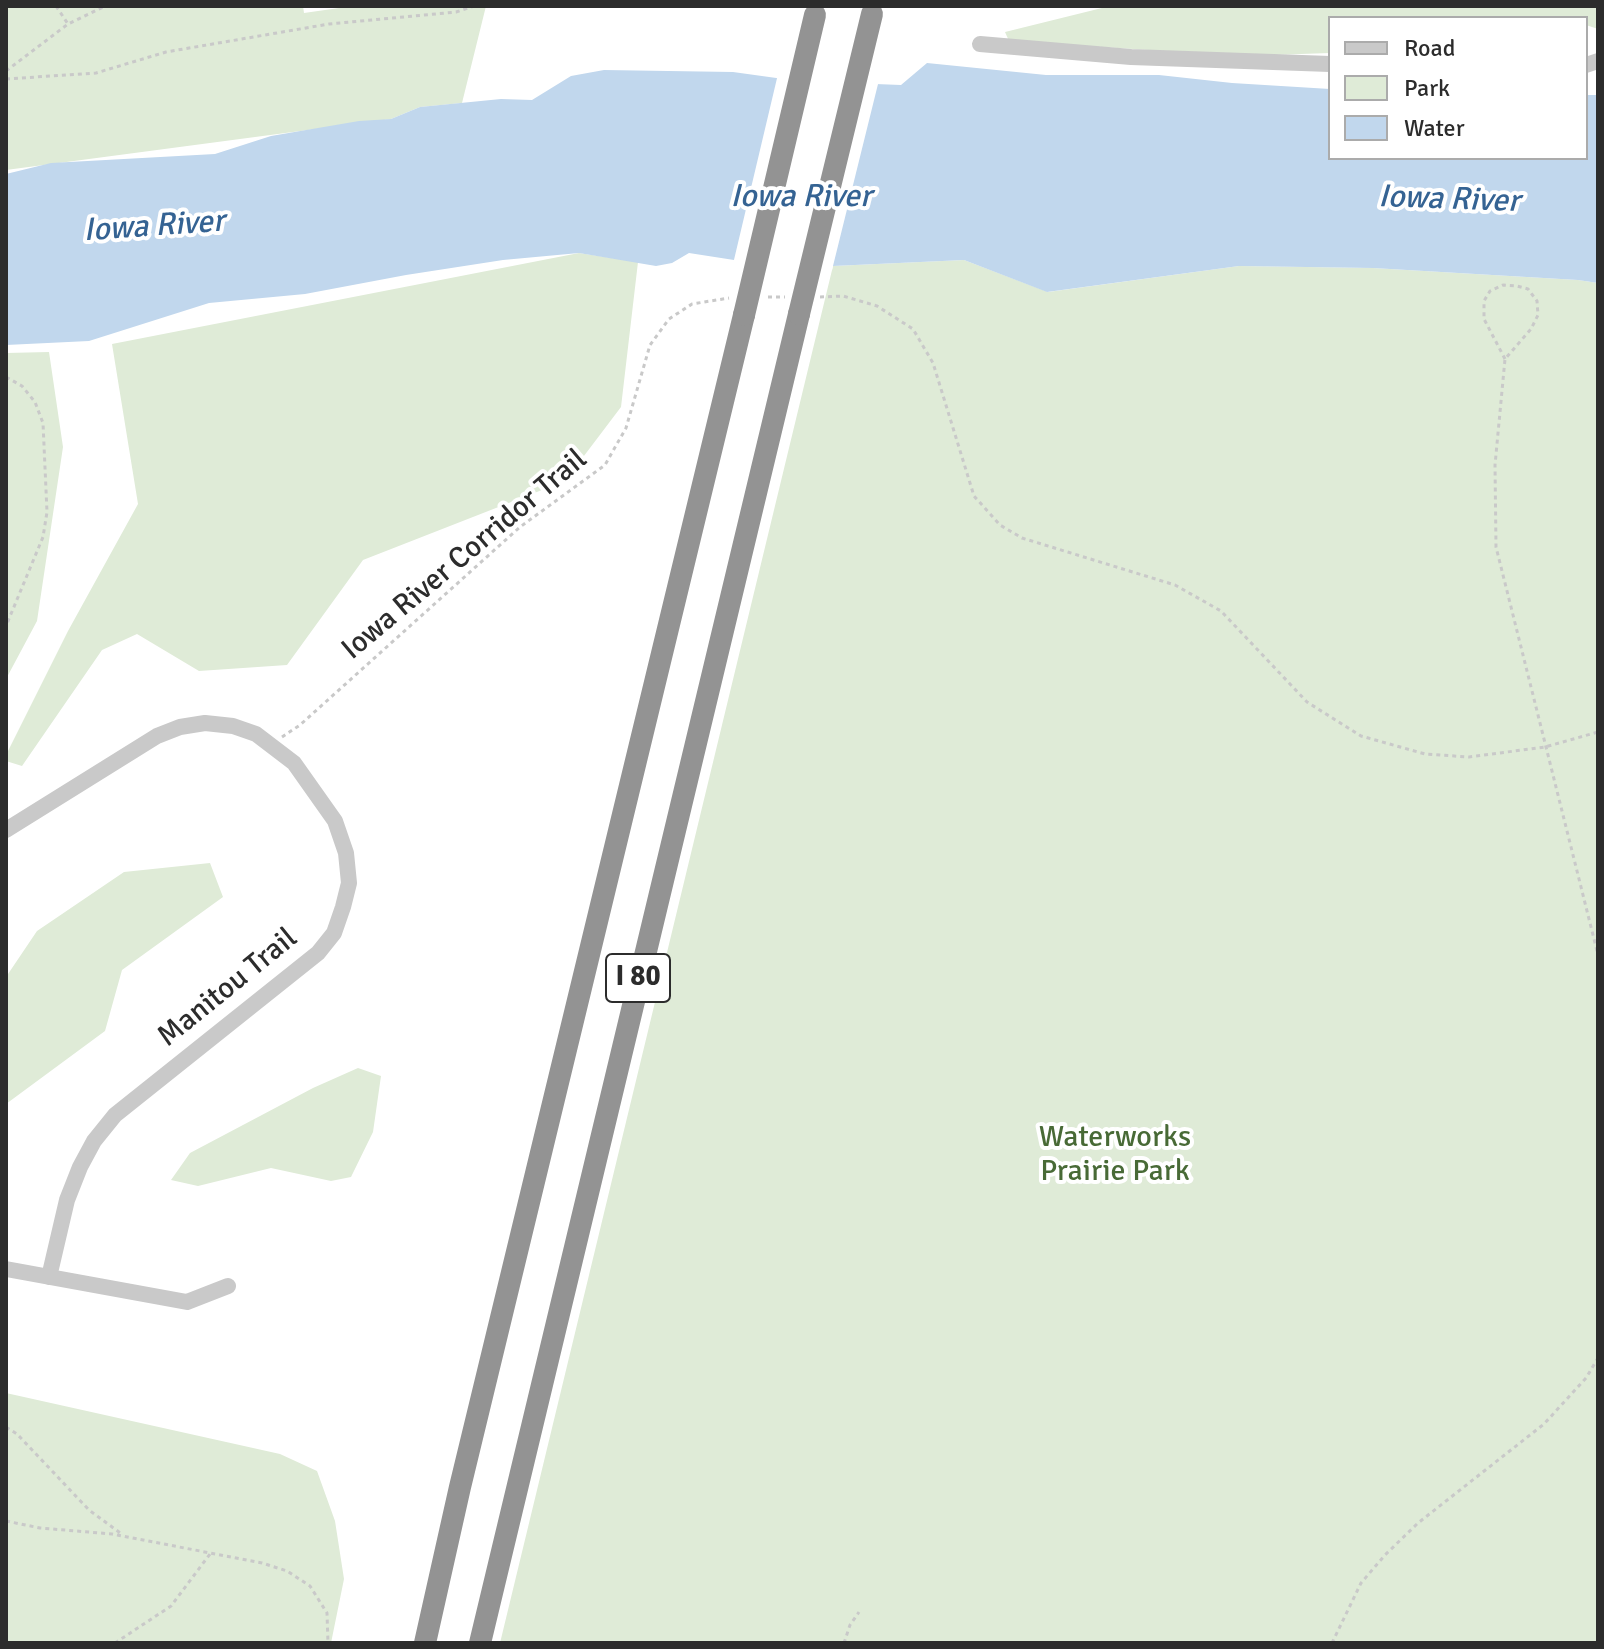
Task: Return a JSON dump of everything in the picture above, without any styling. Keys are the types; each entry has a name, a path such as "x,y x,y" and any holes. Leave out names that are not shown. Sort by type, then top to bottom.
{"highway":[{"name":"I 80","path":"480,1643 872,10"},
{"name":"I 80","path":"425,1643 739,306 816,11"}],"street":[{"path":"980,44 1131,57 1328,64"},
{"name":"Manitou Trail","path":"6,830 157,736 180,727 205,723 233,726 256,734 294,763 335,821 346,853 349,883 334,933 318,953 115,1115 94,1141 67,1200 49,1277"},
{"path":"6,1269 187,1302 228,1286"}],"path":[{"path":"56,6 68,24"},
{"path":"6,71 68,24 105,6"},
{"path":"6,79 96,73 166,52 329,24 456,12 474,6"},
{"path":"1505,359 1531,329 1538,315 1537,301 1528,289 1503,285 1490,291 1484,301 1484,319 1505,359 1495,465 1496,547 1598,955"},
{"path":"765,297 802,302 843,296 877,306 913,329 933,363 974,496 1000,525 1022,538 1175,585 1221,611 1307,702 1361,736 1425,754 1469,757 1545,747 1598,732"},
{"name":"Iowa River Corridor Trail","path":"273,745 520,527 605,465 626,428 650,345 669,319 692,304 719,298 739,306"},
{"path":"6,377 22,386 35,402 43,423 47,512 43,537 6,626"},
{"path":"1332,1643 1361,1583 1385,1555 1418,1523 1544,1424 1586,1378 1598,1358"},
{"path":"6,1427 17,1434 89,1510 125,1537"},
{"path":"6,1521 40,1528 125,1537 262,1563 287,1571 310,1586 327,1613 328,1643"},
{"path":"115,1643 171,1606 211,1553"},
{"path":"844,1643 850,1625 859,1612"}],"green space":[{"path":"6,6 303,6 304,13 353,6 486,6 462,103 420,107 391,119 6,170"},
{"path":"1110,6 1598,6 1598,29 1588,26 1588,16 1328,16 1328,53 1242,56 1009,41 1005,32"},
{"path":"579,253 638,262 621,407 565,481 363,560 287,665 199,671 137,634 102,650 22,766 6,761 6,755 68,631 138,504 112,344"},
{"name":"Waterworks Prairie Park","path":"964,260 1048,292 1239,266 1373,268 1598,283 1598,1643 500,1643 833,266"},
{"path":"49,352 63,447 37,621 6,679 6,353"},
{"path":"210,863 223,897 122,970 105,1031 6,1104 6,977 37,931 124,872"},
{"path":"358,1068 381,1076 373,1132 351,1177 331,1181 271,1168 198,1186 171,1180 190,1153 313,1088"},
{"path":"6,1393 280,1454 317,1471 335,1521 344,1579 331,1643 6,1643"}],"water":[{"name":"Iowa River","path":"927,63 1046,75 1159,75 1328,89 1328,160 1588,160 1588,95 1598,95 1598,283 1373,268 1239,266 1047,292 964,260 833,266 734,260 689,253 672,263 656,266 579,253 503,260 305,294 209,303 89,341 6,345 6,174 51,163 215,154 271,136 359,121 391,119 420,107 501,99 532,100 571,76 604,70 733,72 798,81 901,85"}],"pier":[{"path":"778,74 879,80 832,270 733,264"}]}
